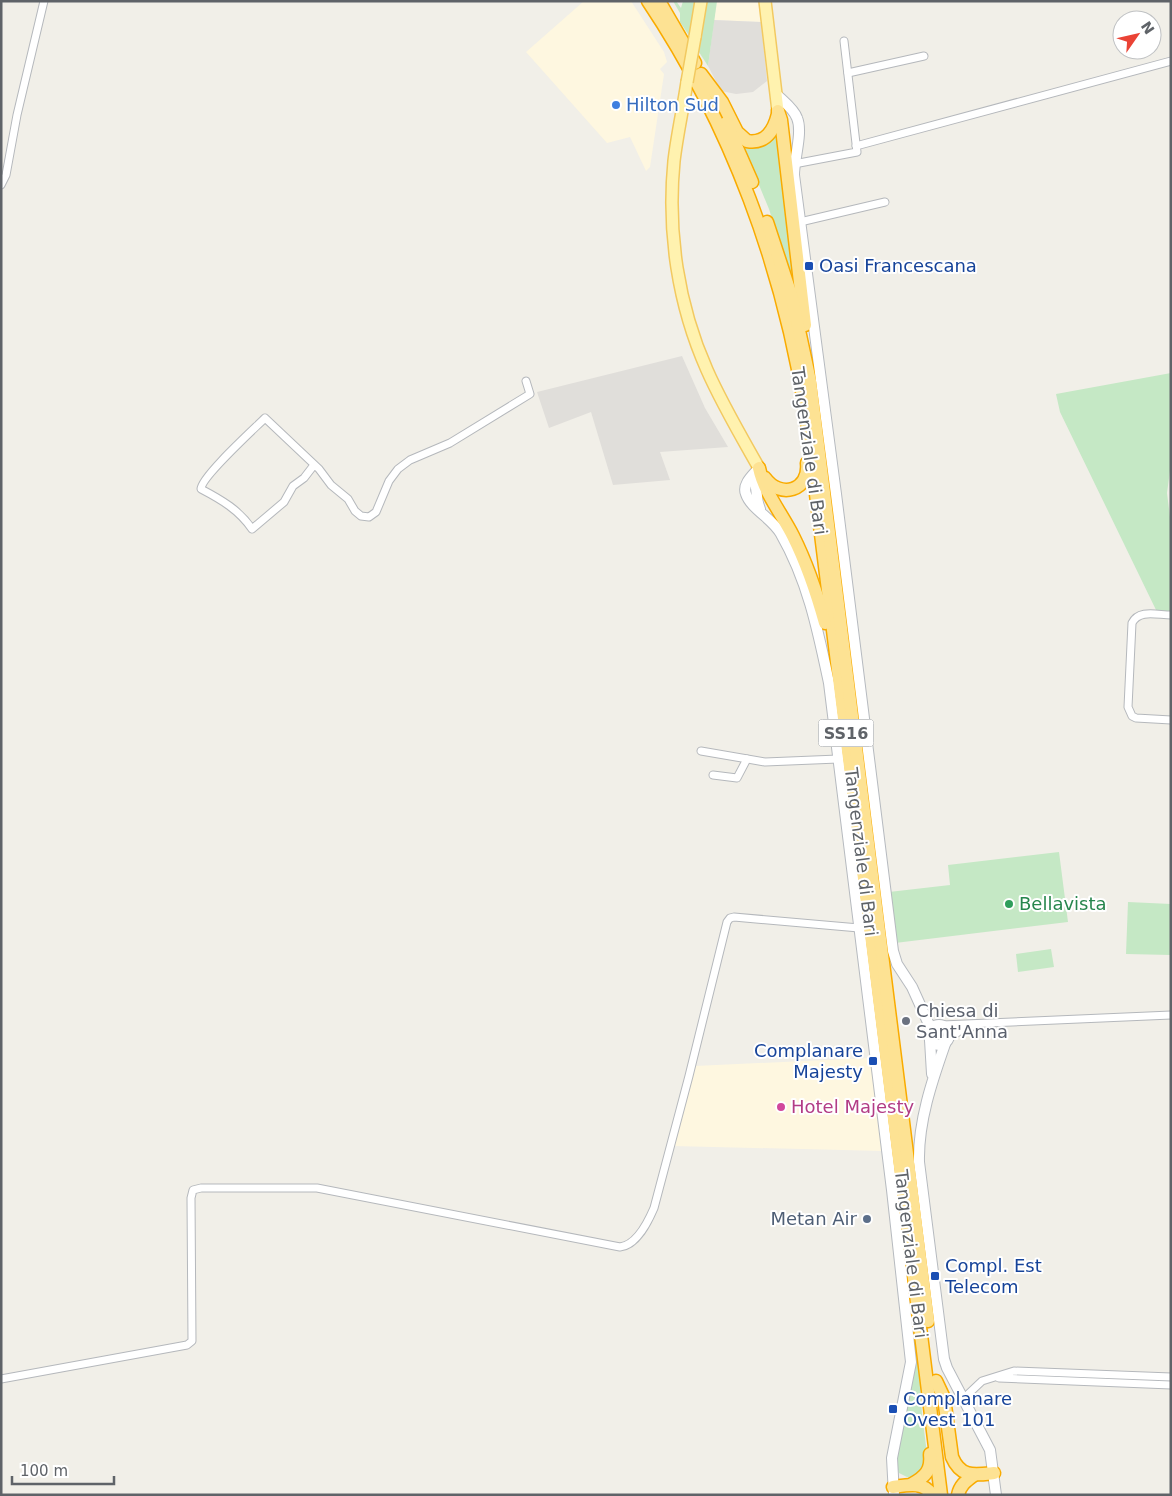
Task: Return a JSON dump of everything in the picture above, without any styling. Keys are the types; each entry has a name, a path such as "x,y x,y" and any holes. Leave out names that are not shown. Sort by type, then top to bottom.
{"highway":[{"name":"Tangenziale di Bari","path":"648,1 676,46 713,116 753,205 784,302 793,342 806,414 837,665 932,1383 950,1495"},
{"name":"Tangenziale di Bari","path":"659,1 684,41 742,157 776,246 792,298 810,380 932,1383 941,1495"},
{"path":"701,74 722,102 737,132 747,141 761,140 769,135 774,128 778,111"},
{"path":"778,111 781,120 806,330 810,380"},
{"path":"755,472 777,489 789,490 800,484 807,473 803,427 806,414"},
{"name":"SS16","path":"755,472 761,479 793,536 806,566 826,626 831,656 837,665"},
{"path":"894,1491 922,1478 930,1466 923,1404 932,1383 944,1398 952,1457 955,1465 960,1470 974,1475 994,1473"},
{"path":"958,1495 960,1486 974,1475"},
{"path":"912,1484 924,1487 932,1495"}],"main road":[{"path":"700,1 676,147 673,184 673,224 679,278 687,315 707,370 755,472"},
{"path":"765,1 778,111"}],"street":[{"path":"1,185 6,174 17,115 44,1"},
{"path":"794,164 857,152 844,41"},
{"path":"848,73 924,56"},
{"path":"856,146 1171,61"},
{"path":"776,94 795,114 798,120 799,128 794,164 800,222 835,484 893,951 897,964 936,1027 949,1032 932,1084 919,1140 919,1162 944,1359 988,1445 994,1473 996,1495"},
{"path":"778,111 795,114"},
{"path":"800,222 885,202"},
{"path":"314,465 304,478 293,486 284,502 252,529 234,508 201,489 202,483 216,466 265,418 314,465 331,485 348,500 355,511 361,516 369,516 376,512 389,480 398,470 410,460 458,438 530,394 526,381"},
{"path":"755,472 747,483 745,488 746,494 779,529 791,552 808,591 829,683 892,1190 911,1362 892,1458 894,1491"},
{"path":"1171,615 1143,614 1134,619 1132,623 1128,707 1132,716 1136,718 1171,720"},
{"path":"701,751 765,762 838,759"},
{"path":"712,775 736,778 747,759"},
{"path":"1,1379 186,1345 192,1341 191,1198 193,1190 201,1188 317,1188 620,1247 626,1246 643,1228 654,1208 727,922 730,918 734,917 859,928"},
{"path":"932,1084 929,1034 936,1027 969,1023 1171,1015"},
{"path":"930,1040 935,1044 947,1041 962,1030 980,1024"},
{"path":"963,1399 982,1381 1014,1371 1171,1377"},
{"path":"994,1378 1171,1385"}],"shaded area":[{"name":"Hilton Sud","path":"584,1 631,1 664,52 667,62 660,69 664,74 650,167 646,171 630,137 607,143 526,52"},
{"path":"717,1 758,1 761,22 714,20"},
{"path":"714,20 761,22 767,81 753,92 736,94 721,91 708,66"},
{"path":"682,356 705,408 728,447 660,452 670,480 613,485 591,412 549,428 537,392"},
{"name":"Hotel Majesty","path":"870,1058 871,1068 873,1068 883,1151 673,1146 695,1066"}],"green space":[{"path":"673,1 676,1 681,8 683,1 696,1 690,37 680,22 680,13"},
{"path":"705,1 717,1 708,66 697,49"},
{"path":"777,130 799,305 769,209 741,142"},
{"path":"1171,373 1171,463 1167,493 1171,525 1171,613 1157,612 1060,412 1056,394"},
{"name":"Bellavista","path":"1059,852 1068,922 895,943 889,892 950,885 948,865"},
{"path":"1128,902 1171,904 1171,955 1126,954"},
{"path":"1051,949 1054,967 1018,972 1016,954"},
{"path":"898,1220 901,1220 919,1362 922,1415 928,1461 925,1470 914,1478 899,1473 895,1460 913,1374"}],"place":[{"name":"Hilton Sud","path":"616,105"},
{"name":"Oasi Francescana","path":"809,266"},
{"name":"Bellavista","path":"1009,904"},
{"name":"Chiesa di Sant'Anna","path":"906,1021"},
{"name":"Complanare Majesty","path":"873,1061"},
{"name":"Hotel Majesty","path":"781,1107"},
{"name":"Metan Air","path":"867,1219"},
{"name":"Compl. Est Telecom","path":"935,1276"},
{"name":"Complanare Ovest 101","path":"893,1409"}]}
